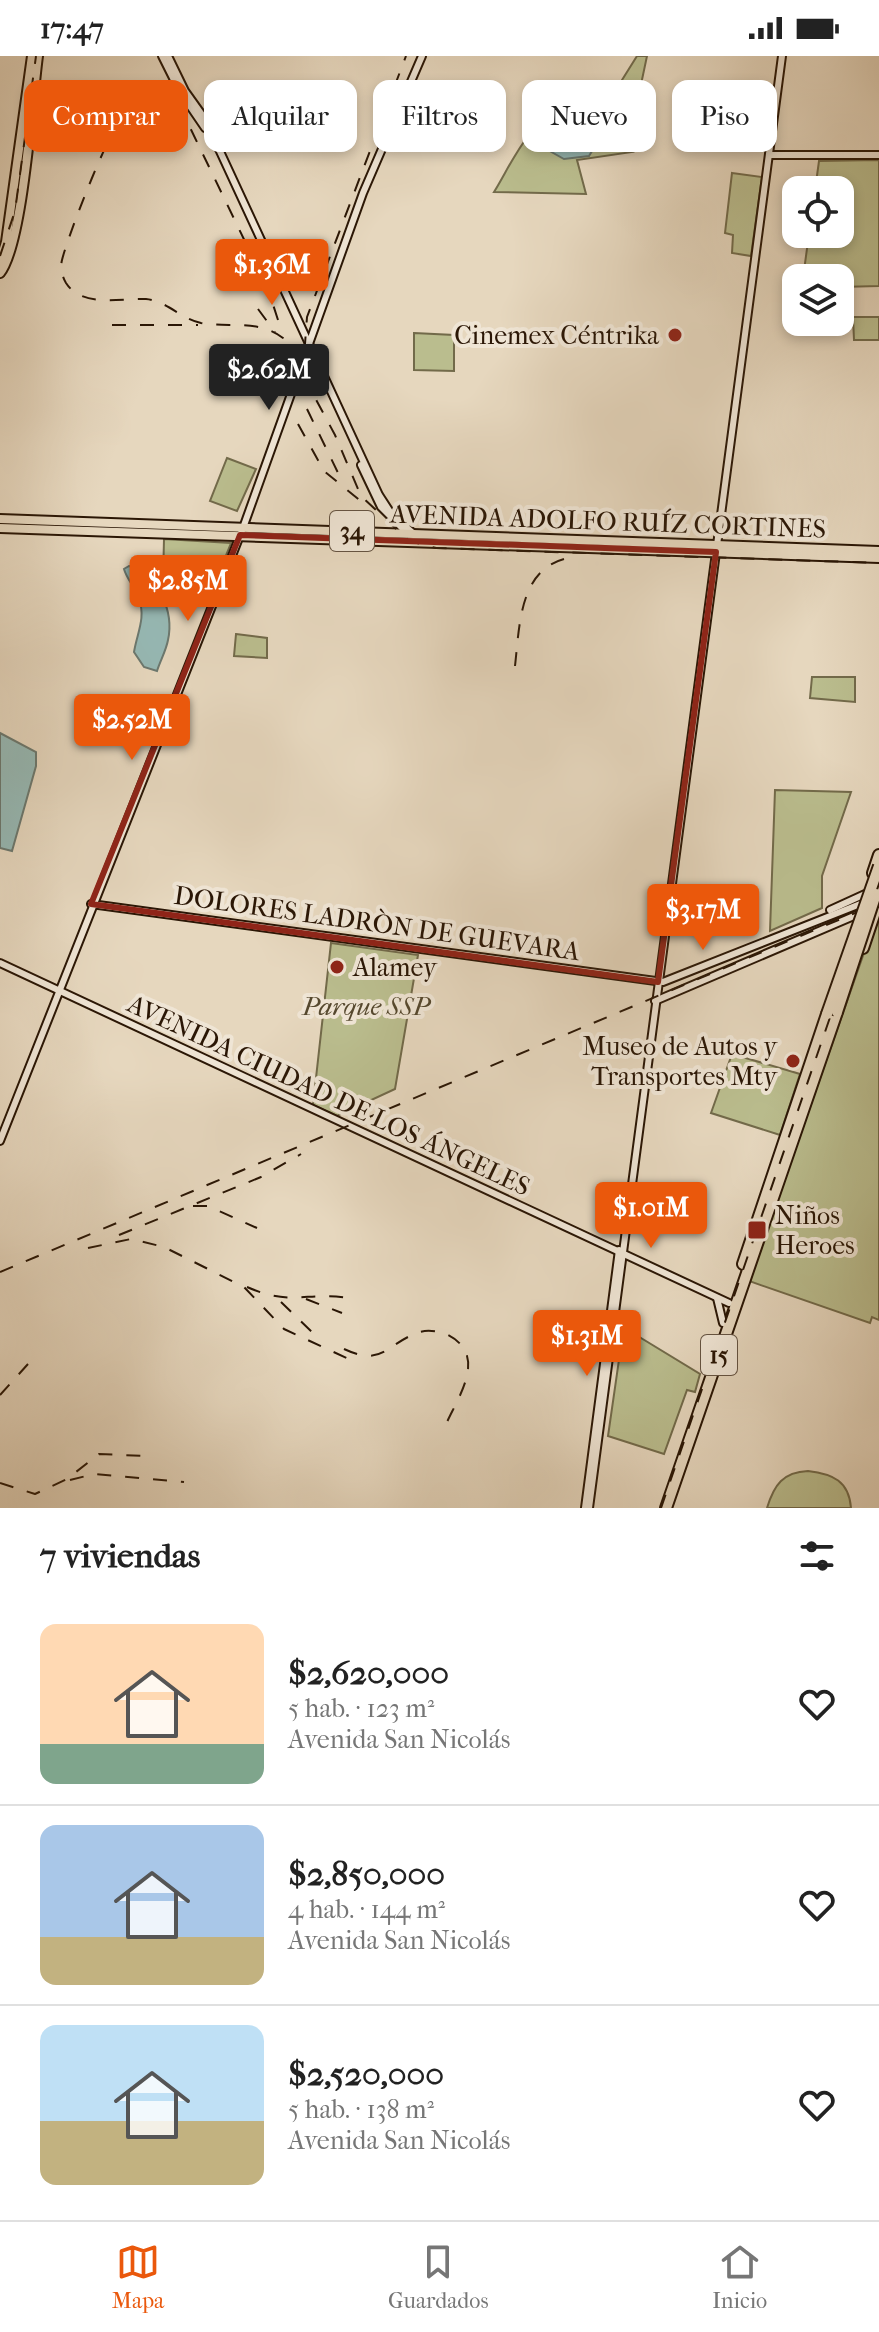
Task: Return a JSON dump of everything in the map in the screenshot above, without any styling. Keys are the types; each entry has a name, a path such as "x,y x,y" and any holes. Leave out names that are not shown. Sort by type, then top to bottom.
{"highway":[{"path":"819,1037 865,895 877,879 879,855"},
{"name":"15","path":"660,1508 684,1437 740,1295 822,1055 832,1013 879,866"},
{"name":"15","path":"666,1508 728,1307 819,1037 832,1013 877,879"},
{"path":"822,1055 827,1050 878,900 865,895"},
{"path":"769,1187 780,1177"},
{"path":"728,1307 740,1295"},
{"path":"682,1462 684,1437"}],"main road":[{"path":"0,262 6,242 35,56"},
{"path":"0,273 9,258 18,211 35,56"},
{"name":"AVENIDA ADOLFO RUÍZ CORTINES","path":"0,519 242,532"},
{"name":"AVENIDA ADOLFO RUÍZ CORTINES","path":"0,528 364,536 879,558"},
{"name":"AVENIDA ADOLFO RUÍZ CORTINES","path":"716,549 879,551"}],"street":[{"path":"165,56 205,119 378,502 414,538"},
{"path":"587,1508 782,56"},
{"path":"0,1141 91,904 242,532 313,329 418,60"},
{"path":"769,155 879,155"},
{"path":"313,329 315,358"},
{"path":"308,345 383,501 414,538"},
{"path":"658,982 751,948 865,895"},
{"path":"655,1001 858,915 878,900"},
{"name":"DOLORES LADRÒN DE GUEVARA","path":"91,904 658,982"},
{"path":"751,948 758,958"},
{"name":"AVENIDA CIUDAD DE LOS ÁNGELES","path":"0,963 717,1298 728,1307"},
{"path":"587,1508 622,1265 621,1253"},
{"path":"622,1265 636,1260"},
{"path":"717,1298 723,1323"}],"highlighted area":[{"path":"240,535 716,552 658,982 91,904"}],"green space":[{"path":"637,56 647,56 642,80 622,80"},
{"path":"522,144 522,152 632,152 577,160 586,194 494,192"},
{"path":"879,160 879,286 854,287 854,264 805,264 807,248 854,248 854,176 817,176 819,161"},
{"path":"732,173 762,177 751,256 732,253 733,235 725,233"},
{"path":"854,317 879,317 879,340 854,340"},
{"path":"414,333 454,335 454,371 414,370"},
{"path":"227,458 256,469 237,511 210,501"},
{"path":"164,539 231,543 208,600 175,592 163,581"},
{"path":"236,634 267,638 267,658 234,656"},
{"path":"812,677 855,677 855,702 810,698"},
{"path":"775,790 851,792 822,876 822,908 770,931"},
{"path":"879,910 879,1320 872,1317 870,1323 749,1281"},
{"name":"Parque SSP","path":"331,943 418,955 395,1089 337,1116 313,1105"},
{"path":"732,1054 800,1074 780,1135 711,1113"},
{"path":"618,1324 700,1374 695,1392 687,1390 664,1454 608,1436 621,1346 615,1341"},
{"path":"808,1471 838,1480 847,1491 851,1508 767,1508 781,1481 792,1474"}],"water":[{"path":"552,152 591,152 589,156 564,159"},
{"path":"129,566 140,570 156,585 169,618 168,640 157,671 144,667 134,652 142,613 138,595 124,569"},
{"path":"0,733 36,752 36,766 12,851 0,848"}],"railway":[{"path":"0,256 15,211 36,56"},
{"path":"315,377 305,344 307,317 406,56"},
{"path":"278,320 268,289 183,113 154,97 134,100 105,148 73,226 61,263 66,283 73,291 91,299 154,300 194,321 254,326 283,338 335,435 361,496 409,541 436,548 879,563"},
{"path":"258,309 275,332"},
{"path":"112,325 198,325"},
{"path":"307,409 342,481"},
{"path":"298,424 324,471 363,503"},
{"path":"515,666 521,614 533,583 543,571 557,562 575,557"},
{"path":"0,1272 879,903"},
{"path":"661,1508 857,939"},
{"path":"119,1235 261,1177 301,1154"},
{"path":"193,1206 208,1206 257,1228"},
{"path":"88,1248 131,1239 164,1247 244,1287 284,1329 353,1361"},
{"path":"247,1287 276,1296 349,1298"},
{"path":"306,1299 342,1313"},
{"path":"281,1302 315,1335"},
{"path":"344,1349 367,1356 376,1355 406,1338 432,1331 441,1332 460,1343 466,1353 467,1376 447,1422"},
{"path":"0,1395 28,1364"},
{"path":"0,1483 35,1494 67,1479 99,1454 146,1456"},
{"path":"70,1480 94,1474 184,1482"}],"place":[{"name":"Cinemex Céntrika","path":"675,335"},
{"name":"Alamey","path":"337,967"},
{"name":"Museo de Autos y Transportes Mty","path":"793,1061"},
{"name":"Niños Heroes","path":"757,1230"}]}
